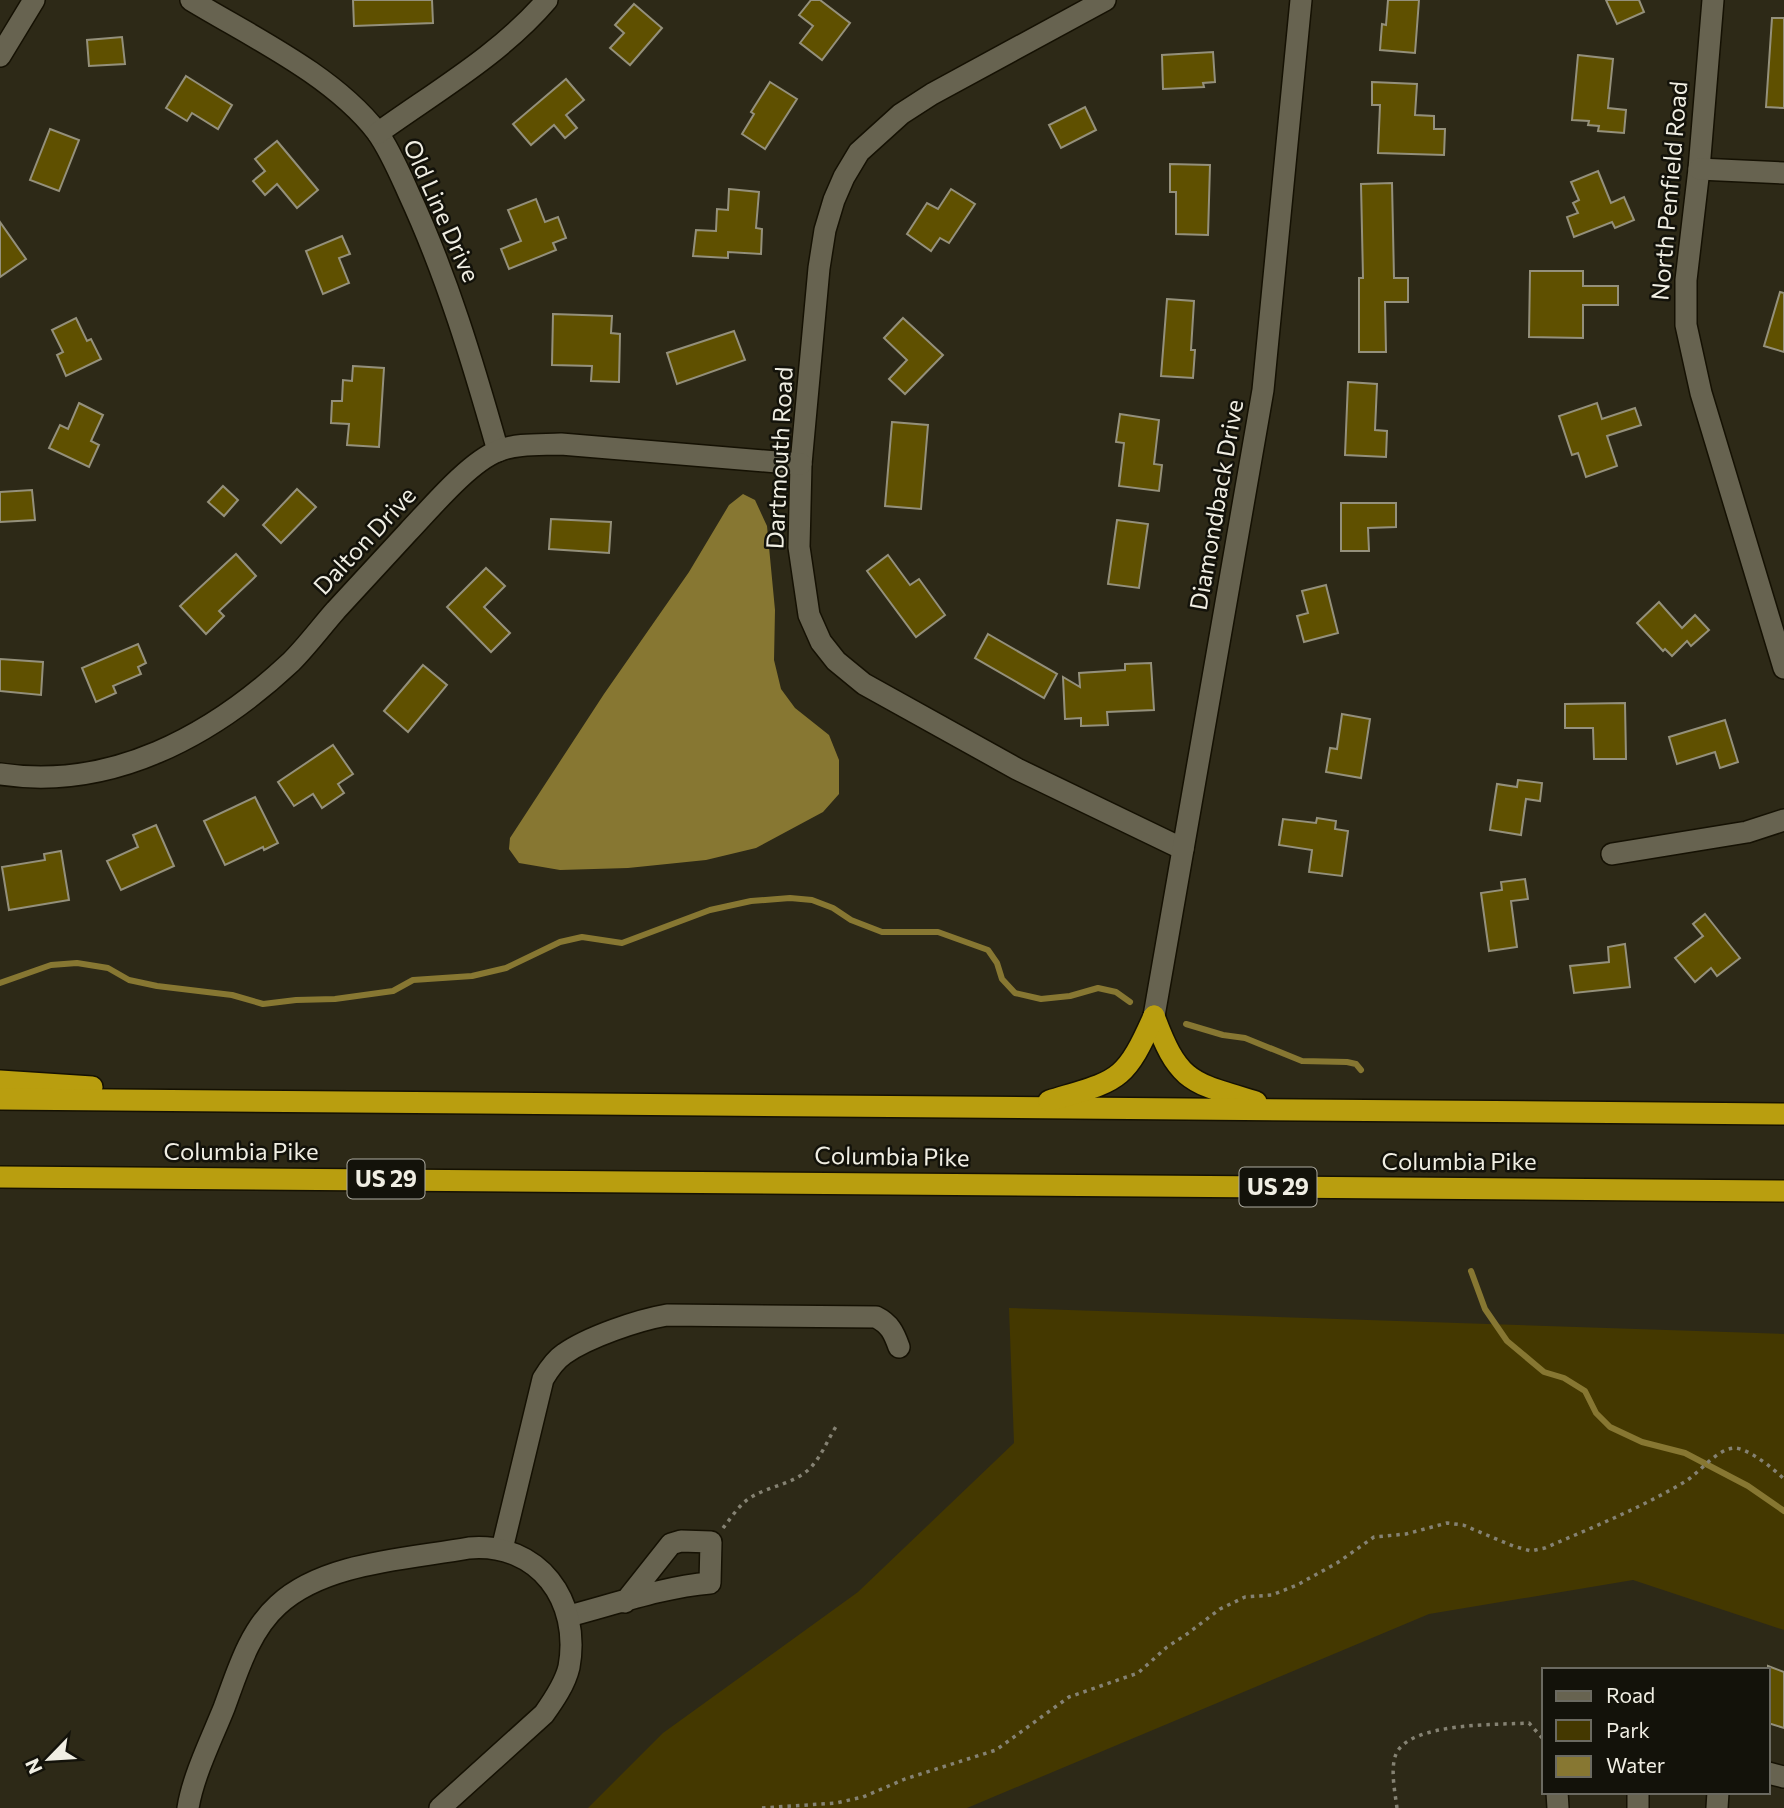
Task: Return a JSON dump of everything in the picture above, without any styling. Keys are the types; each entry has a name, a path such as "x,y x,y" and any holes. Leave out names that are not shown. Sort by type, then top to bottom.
{"highway":[{"path":"1028,1107 1112,1081 1132,1062 1154,1016"},
{"path":"1154,1016 1166,1049 1187,1077 1200,1085 1282,1110"},
{"path":"0,1081 310,1102"},
{"name":"Columbia Pike","path":"0,1099 1784,1114"},
{"name":"Columbia Pike","path":"0,1177 1784,1191"},
{"path":"0,1191 208,1178"}],"street":[{"path":"0,55 34,0"},
{"name":"Old Line Drive","path":"191,0 306,69 347,102 378,133 426,231 468,345 498,451"},
{"path":"378,133 495,49 547,0"},
{"name":"Dartmouth Road","path":"1105,0 932,94 901,114 859,152 839,189 825,230 819,268 801,464 799,547 809,615 821,642 836,661 864,684 1017,769 1183,849"},
{"name":"Diamondback Drive","path":"1154,1016 1263,390 1301,0"},
{"name":"North Penfield Road","path":"1713,0 1699,169 1686,280 1686,326 1701,393 1784,668"},
{"path":"1699,169 1784,173"},
{"name":"Dalton Drive","path":"0,774 49,778 87,773 123,765 167,750 204,729 266,684 293,659 428,512 480,462 498,451 523,446 561,444 801,464"},
{"path":"1612,854 1747,832 1784,820"},
{"path":"502,1549 543,1378 551,1365 577,1346 635,1322 667,1315 876,1317 887,1323 899,1347"},
{"path":"569,1616 625,1602 690,1585 710,1583 711,1542 681,1541 671,1544 625,1602"},
{"path":"188,1808 200,1770 249,1646 277,1605 298,1591 339,1571 469,1548 502,1549 523,1558 542,1571 558,1591 569,1616 571,1647 568,1669 556,1698 544,1714 440,1808"}],"path":[{"path":"711,1542 748,1500 796,1479 808,1470 818,1460 837,1425"},
{"path":"762,1808 836,1804 996,1750 1069,1698 1138,1673 1167,1647 1220,1609 1245,1597 1272,1595 1297,1585 1337,1563 1374,1537 1406,1534 1447,1522 1531,1551 1545,1548 1658,1498 1693,1477 1723,1452 1732,1448 1743,1449 1774,1469 1784,1479"},
{"path":"1396,1808 1396,1753 1418,1735 1438,1730 1529,1723 1542,1738"}],"green space":[{"path":"1009,1308 1784,1334 1784,1630 1633,1580 1429,1614 967,1808 588,1808 663,1733 858,1592 1014,1443"}],"water":[{"path":"743,494 755,500 767,526 775,610 774,660 781,689 795,708 829,735 839,760 839,794 823,812 756,848 706,860 628,868 560,870 519,863 509,849 510,838 604,694 689,572 729,505"}],"building":[{"path":"353,0 432,0 433,23 354,26"},
{"path":"811,0 820,0 850,23 822,60 800,43 813,26 799,15"},
{"path":"1388,0 1419,0 1415,53 1380,50 1382,24 1386,25"},
{"path":"1606,0 1639,0 1644,12 1617,24"},
{"path":"634,4 662,28 630,65 610,48 624,33 615,25"},
{"path":"1772,18 1784,18 1784,108 1766,107"},
{"path":"122,37 125,64 89,66 87,40"},
{"path":"1213,52 1215,82 1203,83 1204,87 1163,89 1162,55"},
{"path":"1578,55 1613,59 1608,108 1626,110 1624,133 1598,131 1599,126 1588,125 1589,121 1572,120"},
{"path":"186,76 232,105 218,129 192,113 187,121 166,108"},
{"path":"566,79 584,100 566,115 577,128 565,138 554,125 531,145 513,124"},
{"path":"770,82 797,99 765,149 742,134 754,114 751,112"},
{"path":"1372,82 1417,84 1415,115 1434,116 1434,129 1445,129 1444,155 1378,153 1380,105 1372,105"},
{"path":"1085,107 1096,130 1061,148 1049,125"},
{"path":"50,129 79,140 59,191 30,180"},
{"path":"277,141 318,190 297,208 277,184 265,195 253,181 265,171 255,159"},
{"path":"1170,164 1210,165 1208,235 1176,234 1176,192 1170,192"},
{"path":"1598,171 1611,203 1624,197 1634,220 1615,228 1612,222 1574,237 1567,217 1578,213 1573,203 1579,200 1571,182"},
{"path":"1392,183 1394,278 1408,278 1408,302 1385,302 1386,352 1359,352 1359,278 1363,278 1361,184"},
{"path":"729,189 759,192 756,228 762,229 761,254 728,252 728,258 693,256 696,230 716,231 717,209 728,210"},
{"path":"951,189 975,204 949,243 940,238 931,251 907,234 927,203 938,209"},
{"path":"536,199 545,222 558,217 566,238 553,243 556,250 509,269 501,249 521,241 508,210"},
{"path":"0,222 26,259 0,277"},
{"path":"342,236 350,254 339,258 349,283 323,294 306,251"},
{"path":"1530,271 1583,271 1583,286 1618,286 1618,305 1583,305 1583,338 1529,337"},
{"path":"1780,292 1784,293 1784,352 1764,346"},
{"path":"1167,299 1194,301 1191,350 1195,350 1193,378 1161,376"},
{"path":"553,314 612,316 611,333 620,334 619,382 591,381 592,366 552,365"},
{"path":"76,318 87,341 91,339 101,359 66,376 57,355 63,352 52,330"},
{"path":"903,318 943,355 905,394 889,379 907,360 884,338"},
{"path":"734,331 745,360 677,384 667,353"},
{"path":"353,366 384,368 379,447 347,445 349,424 331,423 332,401 342,401 343,380 352,381"},
{"path":"1348,382 1377,384 1375,430 1387,431 1386,457 1345,455"},
{"path":"79,403 103,415 91,441 99,445 89,467 49,448 60,425 68,429"},
{"path":"1597,403 1602,419 1635,408 1641,425 1607,436 1617,466 1586,477 1578,453 1572,455 1559,416"},
{"path":"1120,414 1159,420 1154,464 1162,465 1159,491 1119,486 1124,443 1116,442"},
{"path":"892,422 928,425 921,509 885,506"},
{"path":"223,486 238,500 224,516 208,502"},
{"path":"297,489 316,507 281,543 263,525"},
{"path":"32,490 35,520 0,522 0,492"},
{"path":"1341,503 1396,503 1396,527 1368,528 1369,551 1341,551"},
{"path":"551,519 611,522 609,553 549,549"},
{"path":"1117,520 1148,524 1139,588 1108,584"},
{"path":"236,554 256,576 219,611 224,616 206,634 180,606"},
{"path":"888,555 910,585 919,579 945,615 916,637 867,571"},
{"path":"486,568 505,586 484,607 510,633 491,652 447,607"},
{"path":"1326,585 1338,633 1304,642 1297,616 1308,613 1302,591"},
{"path":"1659,602 1682,628 1695,615 1709,630 1691,646 1687,641 1672,656 1665,649 1663,651 1637,623"},
{"path":"988,634 1057,674 1044,698 975,658"},
{"path":"138,644 146,663 138,667 141,674 113,686 116,693 96,702 82,668"},
{"path":"0,659 43,662 41,695 0,691"},
{"path":"1151,663 1154,710 1107,712 1108,725 1081,726 1081,718 1065,719 1063,677 1080,687 1079,673 1125,670 1125,664"},
{"path":"423,665 447,685 408,732 384,711"},
{"path":"1625,703 1626,759 1594,759 1593,728 1565,728 1565,704"},
{"path":"1342,714 1370,719 1361,778 1326,772 1330,748 1337,749"},
{"path":"1725,720 1738,762 1720,768 1715,752 1677,764 1669,737"},
{"path":"333,745 353,774 338,784 344,793 322,808 313,794 294,806 278,782"},
{"path":"1518,780 1542,783 1540,801 1526,799 1521,835 1490,830 1497,784 1517,787"},
{"path":"255,797 278,843 225,865 204,821"},
{"path":"1317,818 1336,821 1335,829 1348,831 1342,876 1309,872 1312,850 1279,845 1283,819 1316,823"},
{"path":"156,825 174,866 121,890 107,861 138,847 133,835"},
{"path":"61,851 69,900 9,910 2,867 45,860 44,854"},
{"path":"1525,879 1528,899 1511,901 1517,947 1489,951 1481,893 1502,890 1501,882"},
{"path":"1705,914 1740,958 1717,976 1711,968 1695,982 1675,958 1703,936 1693,924"},
{"path":"1625,944 1630,987 1574,993 1570,966 1609,962 1608,947"},
{"path":"1768,1668 1784,1672 1784,1728 1770,1724"}],"waterway":[{"path":"0,983 51,965 77,963 108,968 129,980 232,995 263,1004 335,999 393,991 413,980 472,976 506,968 560,942 582,937 622,943 710,910 751,901 790,898 812,900 882,932 938,932 988,950 997,963 1002,979 1015,993 1041,999 1070,996 1098,988 1116,992 1130,1002"},
{"path":"1186,1024 1223,1035 1245,1038 1302,1061 1347,1062 1356,1064 1361,1070"},
{"path":"1471,1271 1485,1309 1507,1341 1544,1372 1564,1378 1585,1391 1596,1413 1610,1427 1642,1442 1685,1453 1748,1486 1784,1511"}]}
